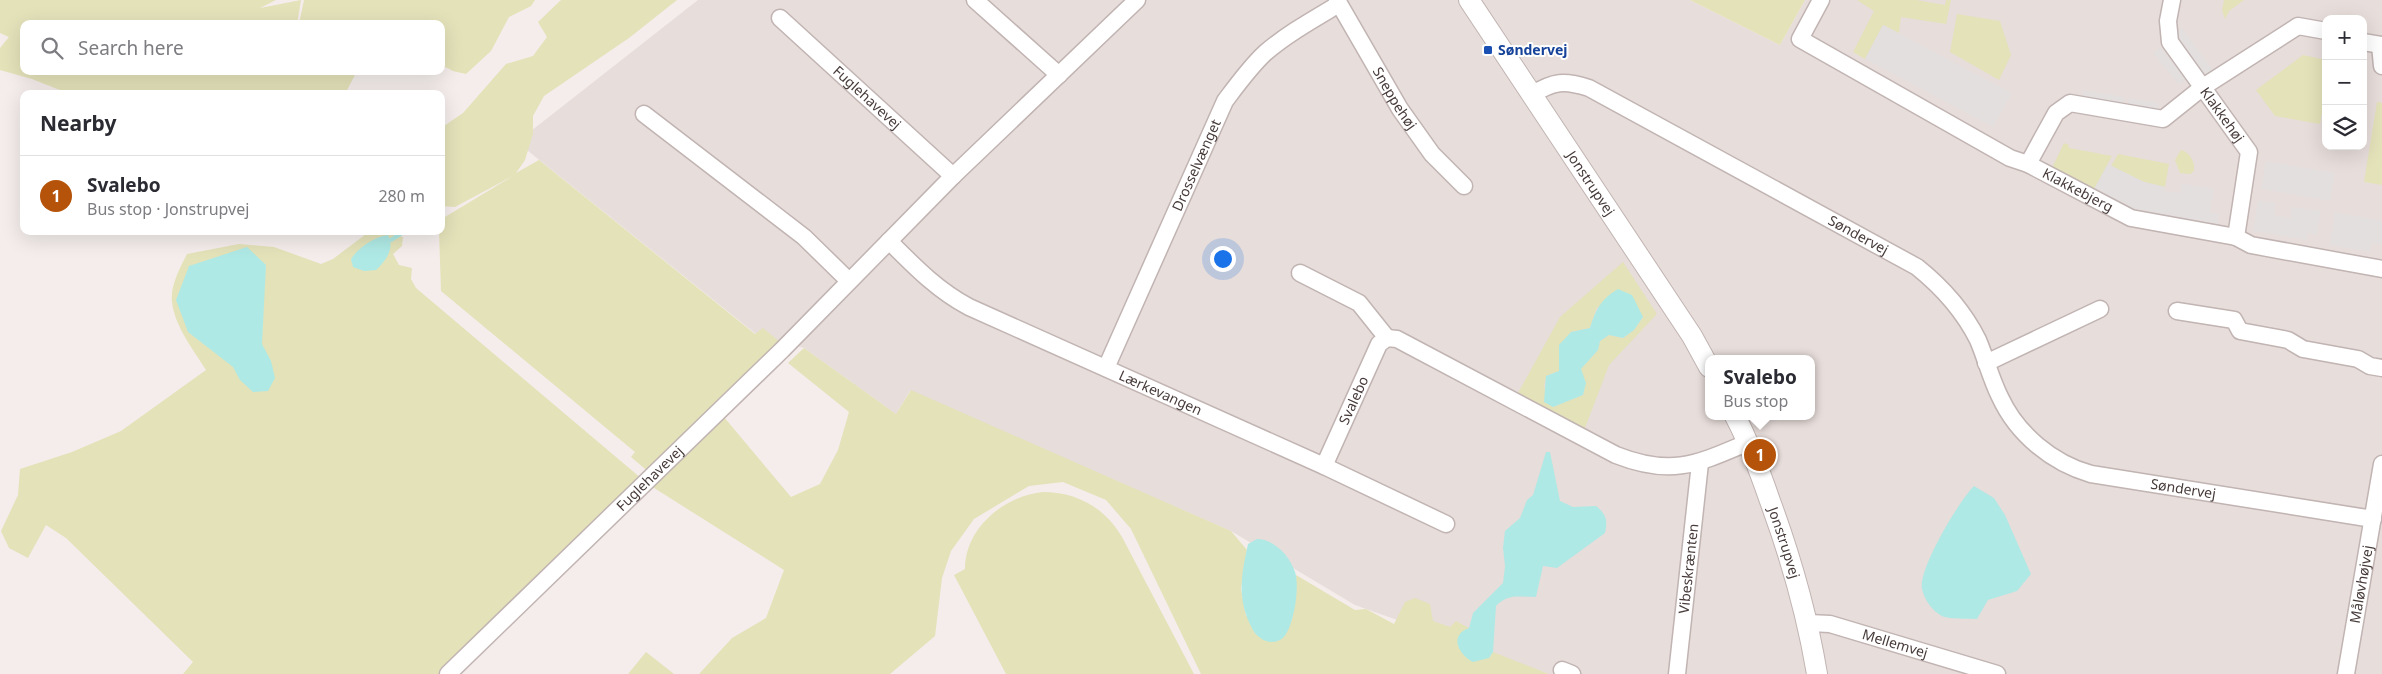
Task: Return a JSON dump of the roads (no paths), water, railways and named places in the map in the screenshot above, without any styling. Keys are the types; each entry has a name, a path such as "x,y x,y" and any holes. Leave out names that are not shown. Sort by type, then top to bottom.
{"street":[{"path":"975,0 1059,75"},
{"name":"Fuglehavevej","path":"448,674 748,384 953,176 1137,0"},
{"name":"Jonstrupvej","path":"1469,0 1692,336 1705,360"},
{"name":"Klakkebjerg","path":"1821,0 1800,39 2010,158 2028,164 2131,218 2236,237 2251,245 2382,268"},
{"name":"Klakkehøj","path":"2172,0 2168,21 2170,42 2249,152 2236,237"},
{"name":"Sneppehøj","path":"1338,2 1400,109 1432,154 1464,186"},
{"name":"Drosselvænget","path":"1106,368 1225,101 1264,54 1288,35 1338,2"},
{"name":"Fuglehavevej","path":"780,18 953,176"},
{"path":"2028,164 2056,113 2070,103 2163,119 2204,87 2298,26 2322,30"},
{"path":"2367,43 2381,45 2379,57 2382,66"},
{"name":"Søndervej","path":"1531,95 1550,84 1570,82 1589,88 1917,267 1933,280 1967,321 2007,410 2027,437 2064,464 2081,471 2373,519"},
{"path":"644,114 804,238 849,281"},
{"name":"Lærkevangen","path":"889,241 947,295 969,307 1324,466 1446,524"},
{"path":"1300,273 1359,303 1387,338 1397,339 1616,455 1640,464 1660,467 1700,463 1749,442"},
{"path":"1986,363 2100,309"},
{"path":"2177,311 2234,320 2240,331 2288,340 2303,350 2358,359 2370,366 2382,368"},
{"name":"Svalebo","path":"1324,466 1379,344 1387,338"},
{"name":"Jonstrupvej","path":"1737,420 1749,442 1791,557 1809,623 1817,674"},
{"name":"Vibeskrænten","path":"1677,674 1700,463"},
{"name":"Måløvhøjvej","path":"2346,674 2382,464"},
{"name":"Mellemvej","path":"1809,623 1830,624 1980,672 1997,674"}],"water":[{"path":"388,235 390,249 383,263 376,270 364,271 353,267 351,259 358,250 372,240"},
{"path":"247,247 266,265 262,344 271,361 275,378 268,391 253,392 240,380 233,367 188,332 176,300 189,266"},
{"path":"1618,289 1632,295 1643,317 1634,330 1623,338 1609,335 1600,341 1598,350 1581,369 1586,383 1583,395 1553,407 1544,402 1546,376 1559,371 1559,345 1571,332 1590,328 1600,305"},
{"path":"1546,452 1550,452 1560,501 1573,507 1596,506 1605,518 1605,533 1557,568 1543,566 1536,597 1510,597 1496,606 1493,652 1489,658 1473,662 1460,650 1458,645 1459,635 1469,628 1473,613 1503,583 1505,531 1520,518 1527,500 1533,495"},
{"path":"1974,486 1994,498 2005,515 2031,574 2017,591 1988,600 1977,619 1946,617 1935,612 1927,601 1922,589 1922,579 1941,536 1959,506"},
{"path":"1257,539 1275,545 1289,560 1295,572 1297,587 1293,616 1287,633 1283,638 1275,642 1266,641 1255,633 1245,612 1243,602 1242,583 1248,544"}],"waterway":[{"path":"391,240 399,235"}],"place":[{"name":"Søndervej","path":"1488,50"},
{"name":"Svalebo","path":"1760,455"}]}
